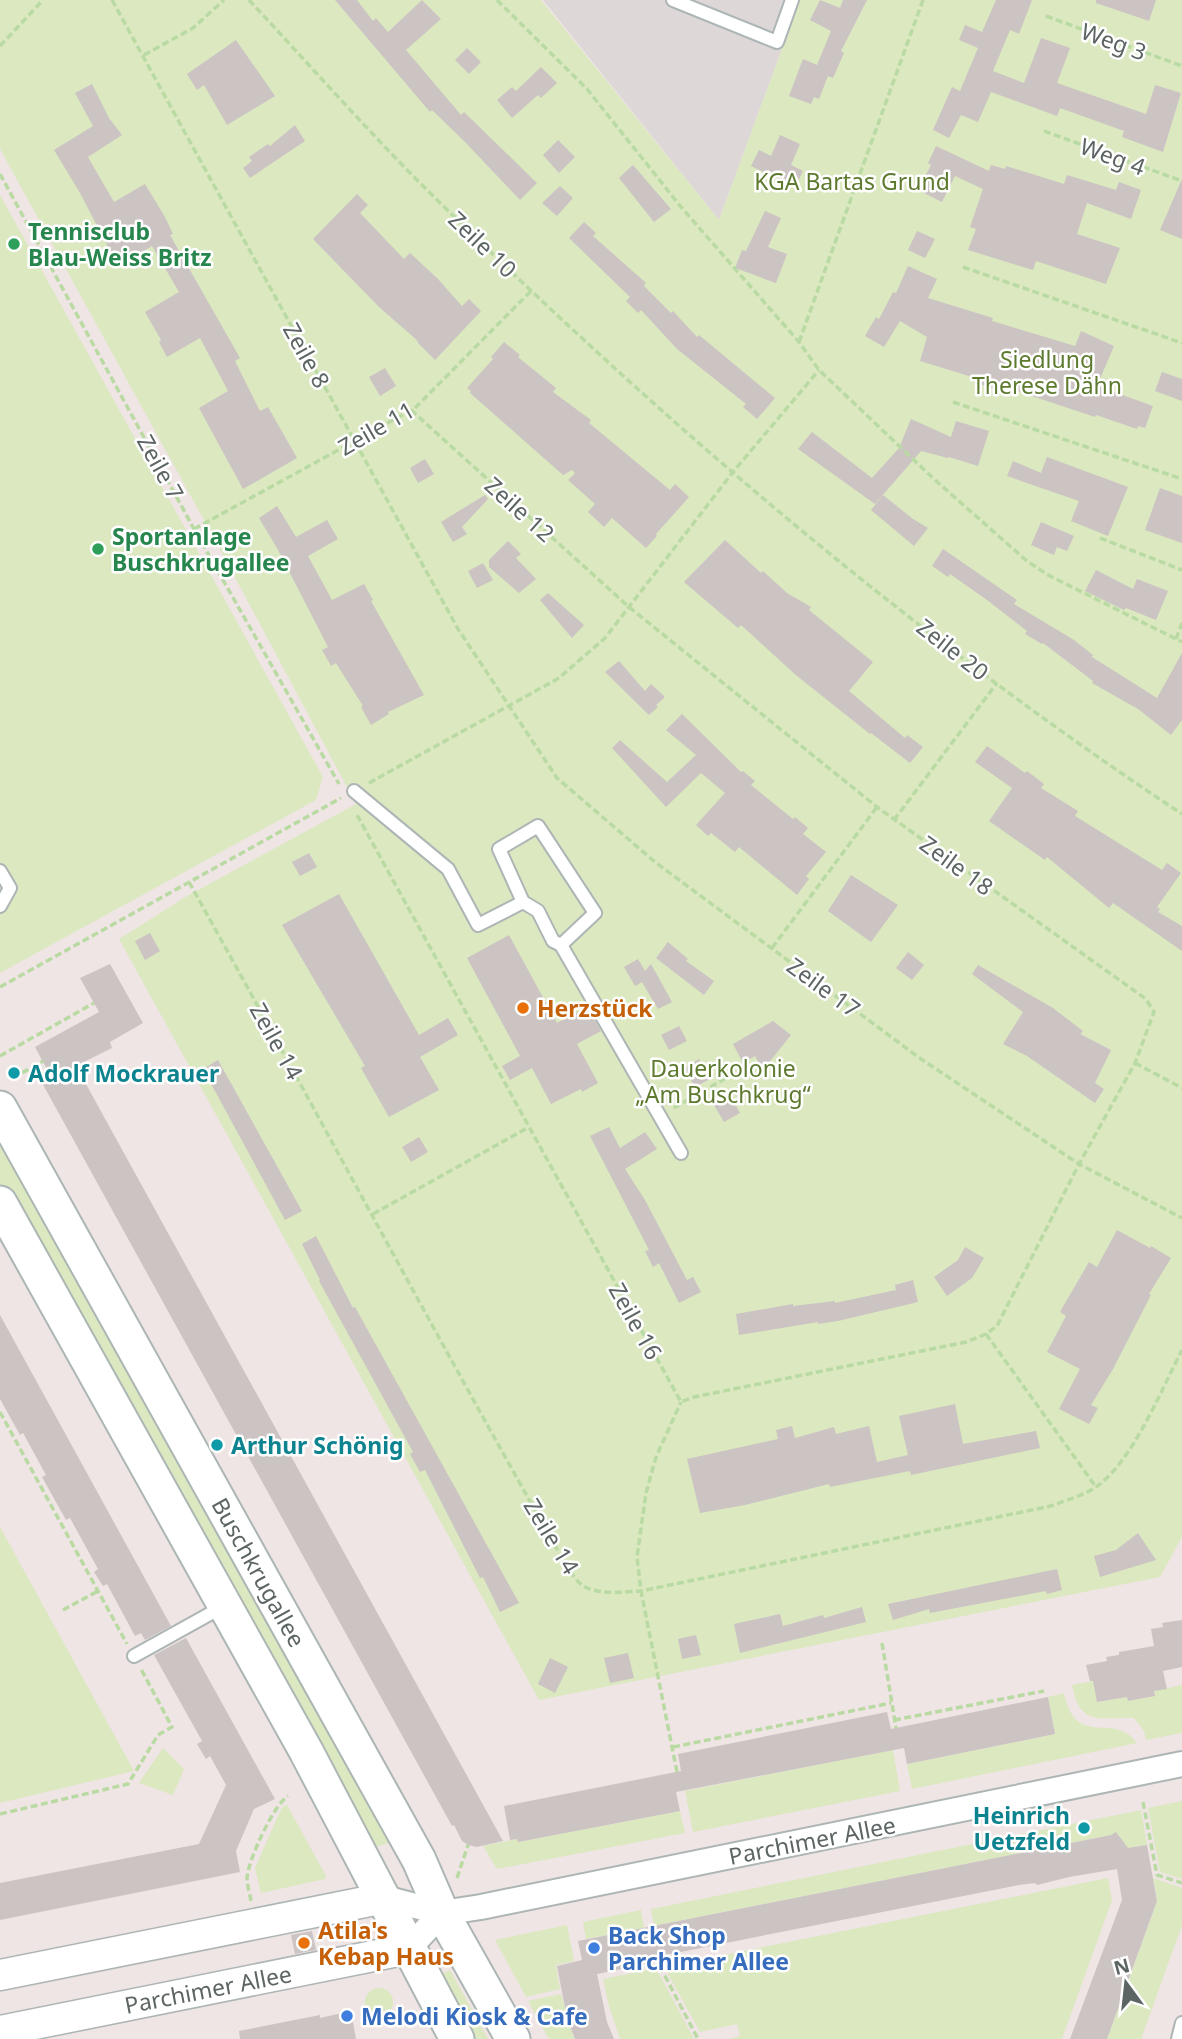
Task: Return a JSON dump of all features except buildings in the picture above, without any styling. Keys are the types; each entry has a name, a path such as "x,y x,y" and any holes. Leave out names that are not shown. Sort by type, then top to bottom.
{"main road":[{"name":"Buschkrugallee","path":"6,1093 419,1860 442,1913 513,2039"},
{"name":"Buschkrugallee","path":"0,1203 385,1898 408,1949 457,2039"}],"street":[{"name":"Parchimer Allee","path":"0,1975 385,1898 442,1913 1182,1764"},
{"path":"408,1949 442,1913"},
{"name":"Parchimer Allee","path":"0,2031 408,1949"}],"lane":[{"path":"673,0 777,43 792,0"},
{"path":"350,793 448,869 478,925 523,902"},
{"path":"561,945 596,913 538,826 499,849 523,902 538,911 553,941 561,945 681,1153"},
{"path":"0,871 10,888 0,906"},
{"path":"134,1656 225,1606"},
{"path":"1178,2039 1182,2023"}],"path":[{"path":"0,46 43,0"},
{"name":"Zeile 8","path":"112,0 458,629 508,706"},
{"path":"144,55 193,28 224,0"},
{"name":"Zeile 10","path":"249,0 413,175 531,290 733,472"},
{"path":"498,0 587,89 681,207 799,342 819,370 936,480 1027,561 1048,575 1182,642"},
{"path":"799,342 923,0"},
{"name":"Weg 3","path":"1046,16 1182,66"},
{"name":"Weg 4","path":"1044,131 1182,181"},
{"name":"Zeile 7","path":"0,174 194,528 350,793"},
{"path":"963,267 1182,343"},
{"name":"Zeile 11","path":"194,528 411,410 531,290"},
{"path":"0,987 559,678 605,638 733,472 819,370"},
{"path":"953,402 1182,480"},
{"name":"Zeile 12","path":"411,410 628,607"},
{"name":"Zeile 20","path":"733,472 843,564 997,683 1120,773 1182,814"},
{"path":"1100,538 1182,570"},
{"name":"Zeile 18","path":"628,607 894,820 1146,999 1154,1012 1135,1063 1079,1164"},
{"path":"1176,639 1182,623"},
{"path":"894,820 997,683"},
{"name":"Zeile 17","path":"508,706 557,778 654,862 921,1059 1079,1164 1182,1218"},
{"name":"Zeile 16","path":"350,793 529,1127 681,1402"},
{"path":"771,949 877,807"},
{"name":"Zeile 14","path":"189,882 465,1386 573,1576 585,1587 612,1593 641,1591 1051,1506 1096,1487 1126,1456 1182,1350"},
{"path":"0,1056 94,1003"},
{"path":"6,1093 43,1061"},
{"path":"1135,1063 1182,1088"},
{"path":"660,1116 733,1074"},
{"path":"373,1214 529,1127"},
{"path":"677,1772 636,1557 646,1493 656,1457 681,1402 694,1397 966,1342 986,1334 997,1326 1079,1164"},
{"path":"986,1334 1096,1487"},
{"path":"0,1412 172,1727 158,1735 128,1784 0,1814"},
{"path":"63,1610 98,1591"},
{"path":"882,1643 895,1728"},
{"path":"894,1720 1044,1691"},
{"path":"673,1747 891,1703"},
{"path":"256,1924 247,1879 250,1865 277,1805 288,1796"},
{"path":"1143,1802 1157,1875 1182,1883"},
{"path":"457,1878 468,1845"},
{"path":"655,1957 698,2039"}],"shaded area":[{"path":"543,0 800,0 719,220"}],"green space":[{"name":"Dauerkolonie „Am Buschkrug“","path":"0,0 541,0 719,220 800,0 1182,0 1182,1537 1160,1577 539,1700 119,939 187,896 356,804 216,542 0,149"},
{"name":"Sportanlage Buschkrugallee","path":"0,195 323,777 316,800 0,973"},
{"path":"0,1133 391,1842 376,1847 346,1793 284,1697 0,1183"},
{"path":"0,1527 134,1771 0,1803"},
{"path":"1093,1681 1098,1702 1127,1697 1128,1701 1155,1696 1154,1691 1182,1685 1182,1733 1146,1740 1144,1731 1134,1718 1101,1718 1086,1714 1080,1708 1072,1685"},
{"path":"1064,1693 1077,1721 1086,1726 1118,1729 1137,1743 912,1789 907,1764 1055,1734 1048,1697"},
{"path":"163,1748 184,1769 173,1795 139,1783"},
{"path":"893,1750 900,1791 693,1832 685,1791"},
{"path":"1182,1801 1182,1879 1160,1872 1148,1808"},
{"path":"287,1805 326,1876 325,1879 261,1893 255,1868 282,1807"},
{"path":"1141,1810 1147,1845 1123,1849 1111,1835 654,1926 651,1909"},
{"path":"680,1811 685,1833 497,1869 483,1846 517,1839 518,1842"},
{"path":"1108,1878 1112,1900 1062,2039 729,2039 740,2036 737,2024 700,2032 664,1967"},
{"path":"1153,1878 1182,1888 1182,1925 1141,2039 1107,2039 1154,1910 1157,1898"},
{"path":"641,1910 644,1928 586,1939 583,1922"},
{"path":"567,1925 574,1961 556,1965 560,1989 526,1997 495,1940"},
{"path":"656,1968 694,2039 620,2039 603,1979"},
{"path":"450,1970 488,2039 472,2039 437,1976"},
{"path":"379,1988 389,1992 393,2002 389,2012 379,2016 369,2012 365,2002 369,1992"},
{"path":"561,1994 574,2039 549,2039 528,2001"}],"place":[{"name":"Tennisclub Blau-Weiss Britz","path":"14,244"},
{"name":"Sportanlage Buschkrugallee","path":"98,549"},
{"name":"Herzstück","path":"523,1008"},
{"name":"Adolf Mockrauer","path":"14,1073"},
{"name":"Arthur Schönig","path":"217,1445"},
{"name":"Heinrich Uetzfeld","path":"1084,1828"},
{"name":"Atila's Kebap Haus","path":"304,1943"},
{"name":"Back Shop Parchimer Allee","path":"594,1948"},
{"name":"Melodi Kiosk & Cafe","path":"347,2016"}],"park label":[{"name":"KGA Bartas Grund","path":"852,181"},
{"name":"Siedlung Therese Dähn","path":"1047,372"}]}
